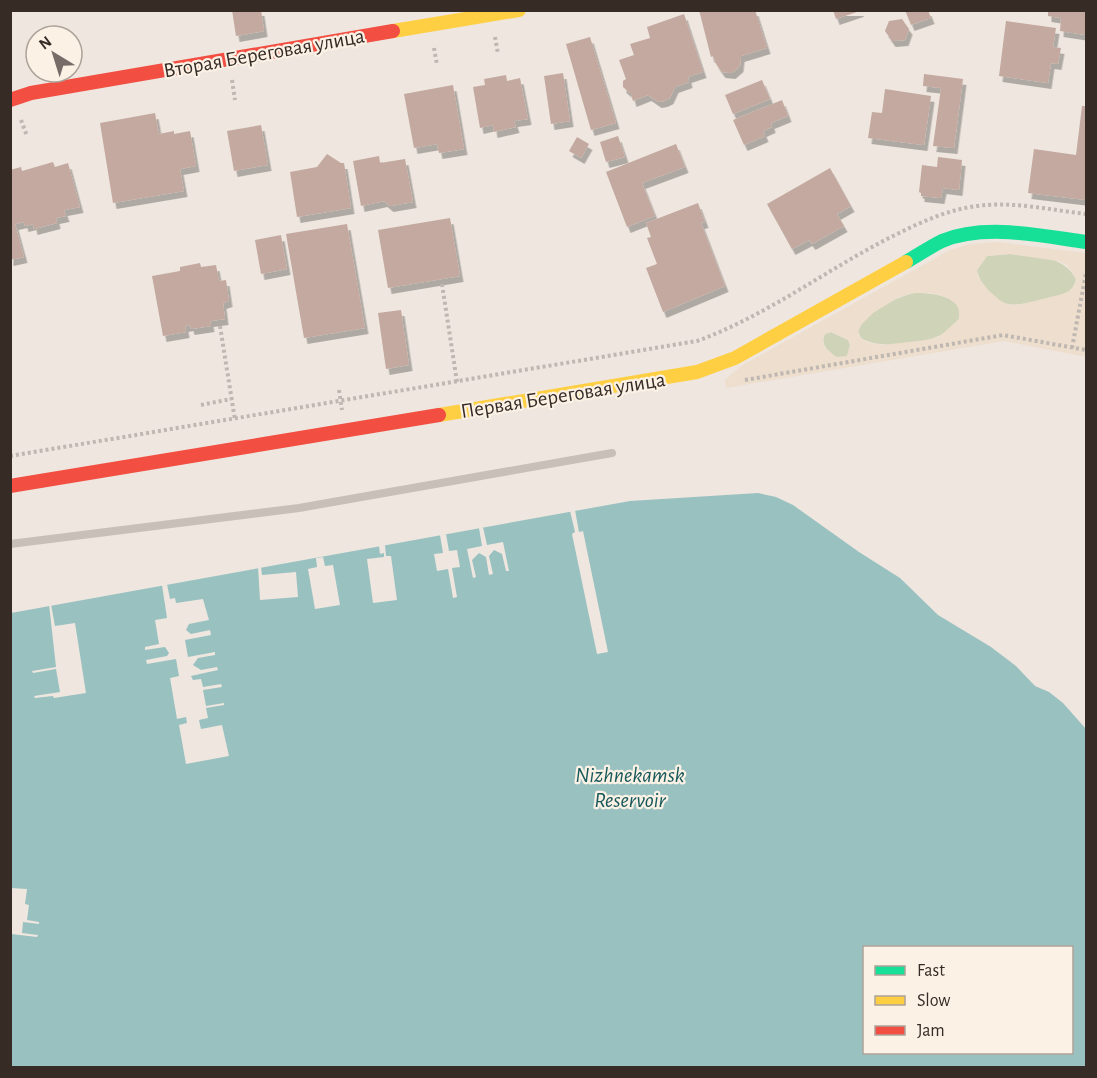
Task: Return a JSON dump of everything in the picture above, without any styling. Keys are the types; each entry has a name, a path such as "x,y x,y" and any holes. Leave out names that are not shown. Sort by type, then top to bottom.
{"street":[{"name":"Вторая Береговая улица","path":"10,100 42,91 519,10"},
{"name":"Первая Береговая улица","path":"10,486 697,372 735,358 944,241 968,234 1013,231 1086,242"}],"lane":[{"path":"10,544 299,508 612,453"}],"path":[{"path":"10,456 697,341 728,330 869,249 920,223 954,210 1000,204 1086,214"},
{"path":"1071,348 1086,273"},
{"path":"442,284 457,382"},
{"path":"220,326 233,408"},
{"path":"201,405 231,399"}],"green space":[{"path":"1010,254 1048,258 1064,265 1076,279 1072,289 1049,299 1030,303 1013,305 1003,302 984,286 977,270 987,256"},
{"path":"914,293 937,295 952,300 957,305 959,319 943,334 919,342 887,345 861,338 858,331 868,317 890,302"},
{"path":"831,332 848,340 850,345 847,357 836,357 826,347 823,342 825,334"}],"shaded area":[{"path":"998,242 1086,253 1086,357 1004,341 726,388 725,380 741,366 950,250 970,244","holes":["1010,254 1058,261 1067,265 1076,279 1075,284 1071,290 1063,294 1018,305 1002,302 978,277 977,270 987,256","931,293 948,298 959,309 959,319 939,337 926,340 882,345 869,343 861,338 858,331 861,325 873,313 901,296","831,332 848,340 850,345 847,356 836,357 824,347 825,334"]}],"water":[{"name":"Nizhnekamsk Reservoir","path":"758,493 776,497 793,505 900,578 938,615 991,647 1016,666 1035,686 1049,692 1063,703 1086,729 1086,1067 11,1068 11,613 630,501"}],"pier":[{"path":"575,510 579,532 583,531 608,652 597,654 572,534 575,532 570,511"},
{"path":"483,527 487,545 503,542 509,571 506,571 502,554 494,550 489,556 493,574 489,575 486,557 479,553 472,560 476,577 473,578 467,549 482,546 479,528"},
{"path":"446,534 449,551 457,550 460,567 452,568 457,597 453,598 448,569 437,571 434,554 443,553 440,535"},
{"path":"385,545 386,556 391,556 397,600 373,603 367,559 384,557 384,553 380,554 379,546"},
{"path":"323,557 325,566 333,565 340,605 315,609 308,569 317,567 316,558"},
{"path":"258,567 261,567 262,575 296,572 298,597 260,600"},
{"path":"167,584 170,599 175,598 176,603 203,599 209,620 189,624 186,630 191,634 210,630 211,635 185,640 188,657 215,652 215,655 198,658 193,665 201,670 217,667 218,670 191,676 193,680 201,679 203,687 221,684 222,687 203,690 206,706 224,703 224,705 206,708 208,718 199,720 201,729 222,725 229,756 186,764 179,725 187,723 186,717 177,719 170,678 179,676 176,659 147,664 146,660 167,656 169,653 165,647 145,650 145,647 159,644 155,620 167,618 162,585"},
{"path":"49,604 51,604 55,626 75,623 86,693 54,698 53,696 35,698 34,696 60,692 56,669 33,673 32,671 56,667"},
{"path":"11,888 27,889 25,904 29,905 27,920 39,922 39,924 23,922 22,933 38,935 37,937 11,934"}],"building":[{"path":"232,10 261,10 264,31 236,36"},
{"path":"699,10 755,10 767,48 741,56 740,66 732,73 722,72 713,56 711,57"},
{"path":"833,10 860,10 860,11 836,19"},
{"path":"905,10 928,10 931,18 911,25"},
{"path":"1048,10 1086,10 1086,35 1060,31 1061,18 1048,16"},
{"path":"684,14 703,72 688,77 689,82 675,87 670,98 664,101 658,102 648,95 633,101 631,94 623,87 623,81 626,79 619,60 634,55 630,44 650,38 647,27"},
{"path":"902,19 909,29 905,40 892,41 885,31 889,21"},
{"path":"1006,21 1056,28 1053,47 1061,48 1058,64 1051,63 1048,83 999,76"},
{"path":"590,37 616,123 591,130 566,44"},
{"path":"563,73 570,121 551,124 544,76"},
{"path":"924,74 963,79 954,148 933,146 941,88 923,86"},
{"path":"506,75 507,81 520,78 528,119 514,121 516,127 494,132 493,125 480,128 473,87 485,85 484,79"},
{"path":"762,80 770,99 733,114 725,95"},
{"path":"453,85 464,149 439,153 437,144 414,148 404,94"},
{"path":"885,89 931,96 924,145 868,138 872,112 882,113"},
{"path":"782,100 788,116 771,123 772,127 763,131 765,136 744,145 733,120"},
{"path":"1082,106 1086,106 1086,200 1028,193 1034,149 1076,155"},
{"path":"155,113 159,134 190,131 196,166 180,169 184,191 113,203 100,123"},
{"path":"261,125 268,165 234,171 227,131"},
{"path":"618,136 625,157 606,162 600,142"},
{"path":"577,137 589,144 581,158 569,151"},
{"path":"676,144 685,167 642,183 655,216 627,227 606,172"},
{"path":"327,154 344,163 351,208 297,217 290,172 317,167"},
{"path":"379,156 380,163 405,159 413,202 390,206 384,201 361,206 353,161"},
{"path":"938,157 962,160 959,190 943,188 941,198 921,196 919,192 922,165 937,167"},
{"path":"53,162 55,167 68,163 80,207 64,210 66,216 56,218 57,223 34,229 33,224 25,226 24,222 15,224 24,257 10,260 10,170 21,167 22,171"},
{"path":"830,168 851,206 837,214 844,226 812,244 809,240 792,249 767,204"},
{"path":"698,203 705,222 701,223 725,286 663,312 646,268 657,264 647,238 651,237 646,223"},
{"path":"450,218 460,276 388,288 378,230"},
{"path":"347,224 365,328 304,338 286,234"},
{"path":"281,235 287,269 261,274 255,240"},
{"path":"200,263 201,267 216,265 219,281 226,280 229,301 223,303 225,319 210,321 211,326 191,329 190,325 185,326 186,332 163,336 152,276 180,271 180,267"},
{"path":"401,310 409,365 386,369 378,313"}],"traffic: fast":[{"path":"906,262 942,241 976,233 1014,232 1086,242"}],"traffic: slow":[{"path":"393,31 519,10"},
{"path":"439,415 697,372 735,358 906,262"}],"traffic: jam":[{"path":"10,100 31,93 393,31"},
{"path":"10,486 439,415"}]}
